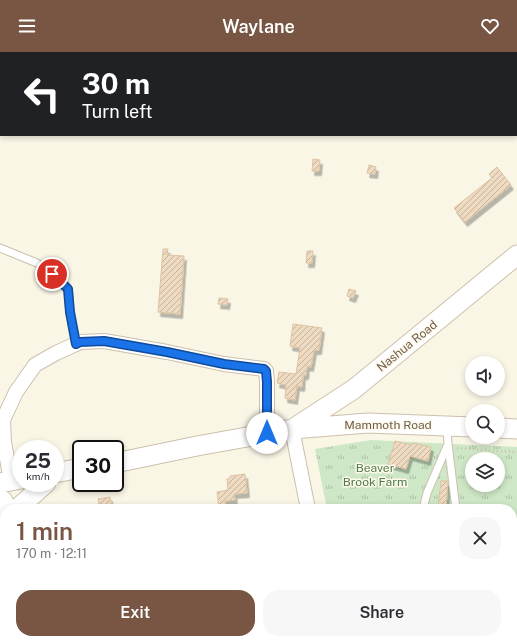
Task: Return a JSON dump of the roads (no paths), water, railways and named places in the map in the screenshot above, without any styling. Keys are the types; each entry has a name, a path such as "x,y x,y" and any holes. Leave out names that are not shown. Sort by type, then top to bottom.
{"main road":[{"name":"Nashua Road","path":"292,430 354,389 517,255"},
{"name":"Mammoth Road","path":"124,461 267,433 368,423 448,439 465,430"},
{"path":"505,428 517,429"},
{"path":"22,504 36,492"}],"street":[{"path":"11,481 1,419 16,392 35,365 80,342 104,341 224,364 264,369 266,371 267,382 267,433"},
{"path":"292,430 307,504"}],"lane":[{"path":"0,248 37,263 57,278 68,289 70,312 76,344"},
{"path":"424,504 448,439"},
{"path":"448,439 455,504"}],"park label":[{"name":"Beaver Brook Farm","path":"375,475"}]}
